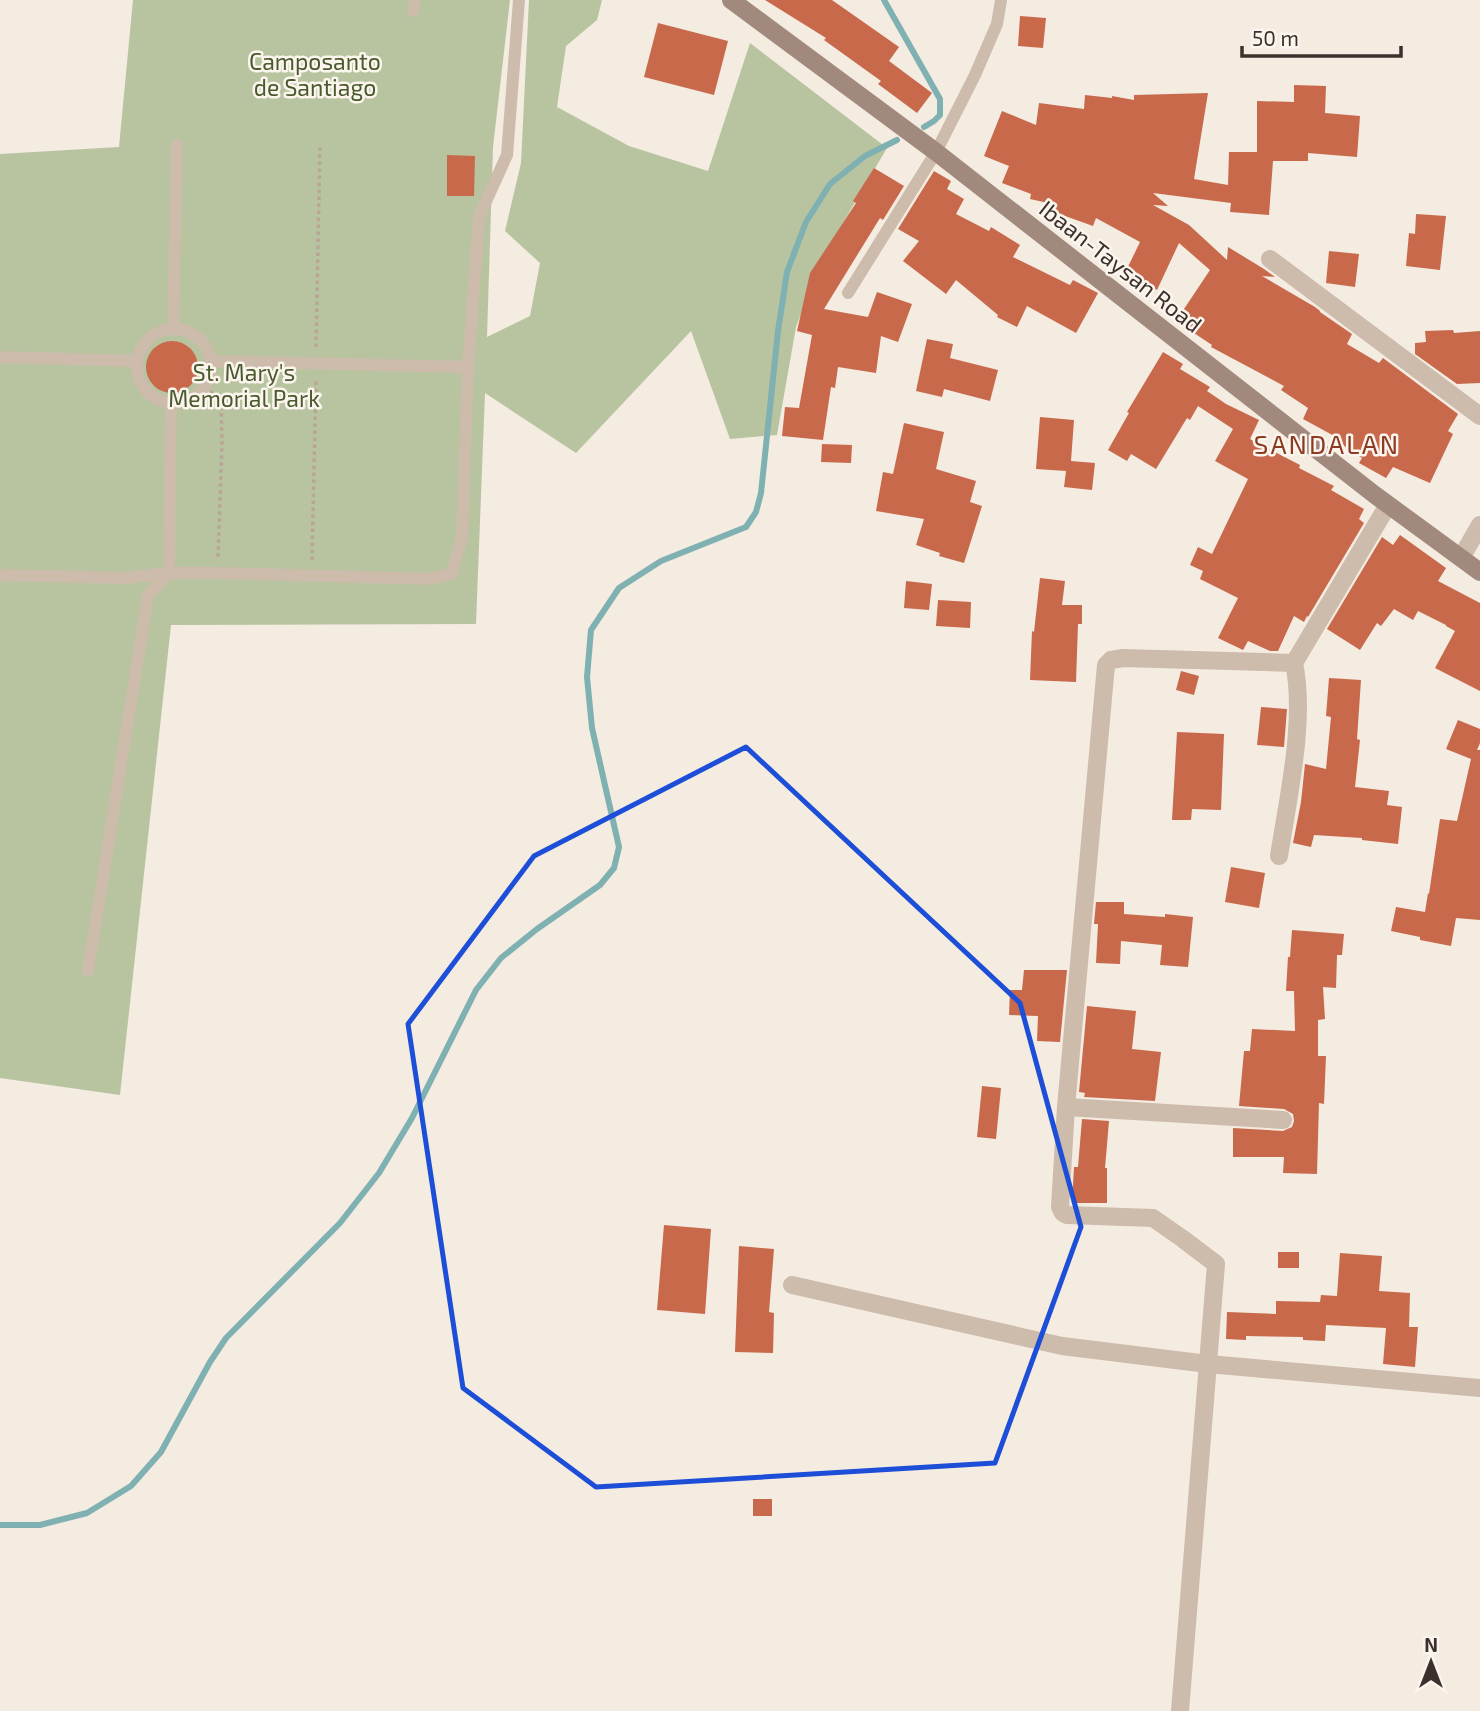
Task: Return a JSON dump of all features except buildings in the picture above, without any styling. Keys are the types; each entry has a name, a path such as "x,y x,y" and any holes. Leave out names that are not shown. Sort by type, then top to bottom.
{"main road":[{"name":"Ibaan-Taysan Road","path":"731,0 936,152 1388,505 1480,572"}],"street":[{"path":"1270,259 1480,416"},
{"path":"1279,856 1296,746 1298,683 1294,663 1388,505"},
{"path":"1461,558 1480,525"},
{"path":"1180,1711 1216,1264 1153,1218 1067,1215 1060,1207 1066,1107 1106,665 1111,660 1123,658 1294,663"},
{"path":"1066,1107 1283,1120"},
{"path":"792,1285 1062,1346 1208,1364 1480,1388"}],"lane":[{"path":"0,575 124,578 169,573 218,573 432,579 452,573 462,537 468,367 479,217 507,155 519,0"},
{"path":"848,293 936,152 997,24 1001,0"},
{"path":"173,329 177,145"},
{"path":"173,329 190,333 204,345 211,361 210,375 204,388 190,400 171,404 152,397 145,389 139,381 136,361 143,345 156,333 173,329"},
{"path":"0,357 136,361"},
{"path":"211,361 468,367"},
{"path":"88,971 148,595 169,573 171,404"}],"path":[{"path":"204,388 221,398 218,573"}],"highlighted area":[{"path":"746,747 1020,1003 1081,1227 995,1463 596,1487 463,1388 408,1024 534,856"}],"green space":[{"name":"St. Mary's Memorial Park","path":"133,0 510,0 493,147 487,337 530,316 540,263 505,231 521,163 529,0 602,0 597,20 566,46 557,107 629,146 708,171 750,43 887,148 820,262 796,327 777,435 730,439 691,331 576,453 485,393 476,624 171,625 120,1095 0,1078 0,154 119,147"}],"waterway":[{"path":"884,0 940,99 940,115 924,127"},
{"path":"0,1525 40,1525 87,1513 131,1486 161,1452 226,1338 340,1223 379,1173 412,1118 476,990 501,958 600,885 614,868 619,847 592,728 587,677 591,630 619,588 661,561 746,527 756,512 761,493 787,272 806,222 830,184 865,156 897,140"}],"district":[{"name":"SANDALAN","path":"1327,443"}],"park label":[{"name":"Camposanto de Santiago","path":"315,74"}]}
